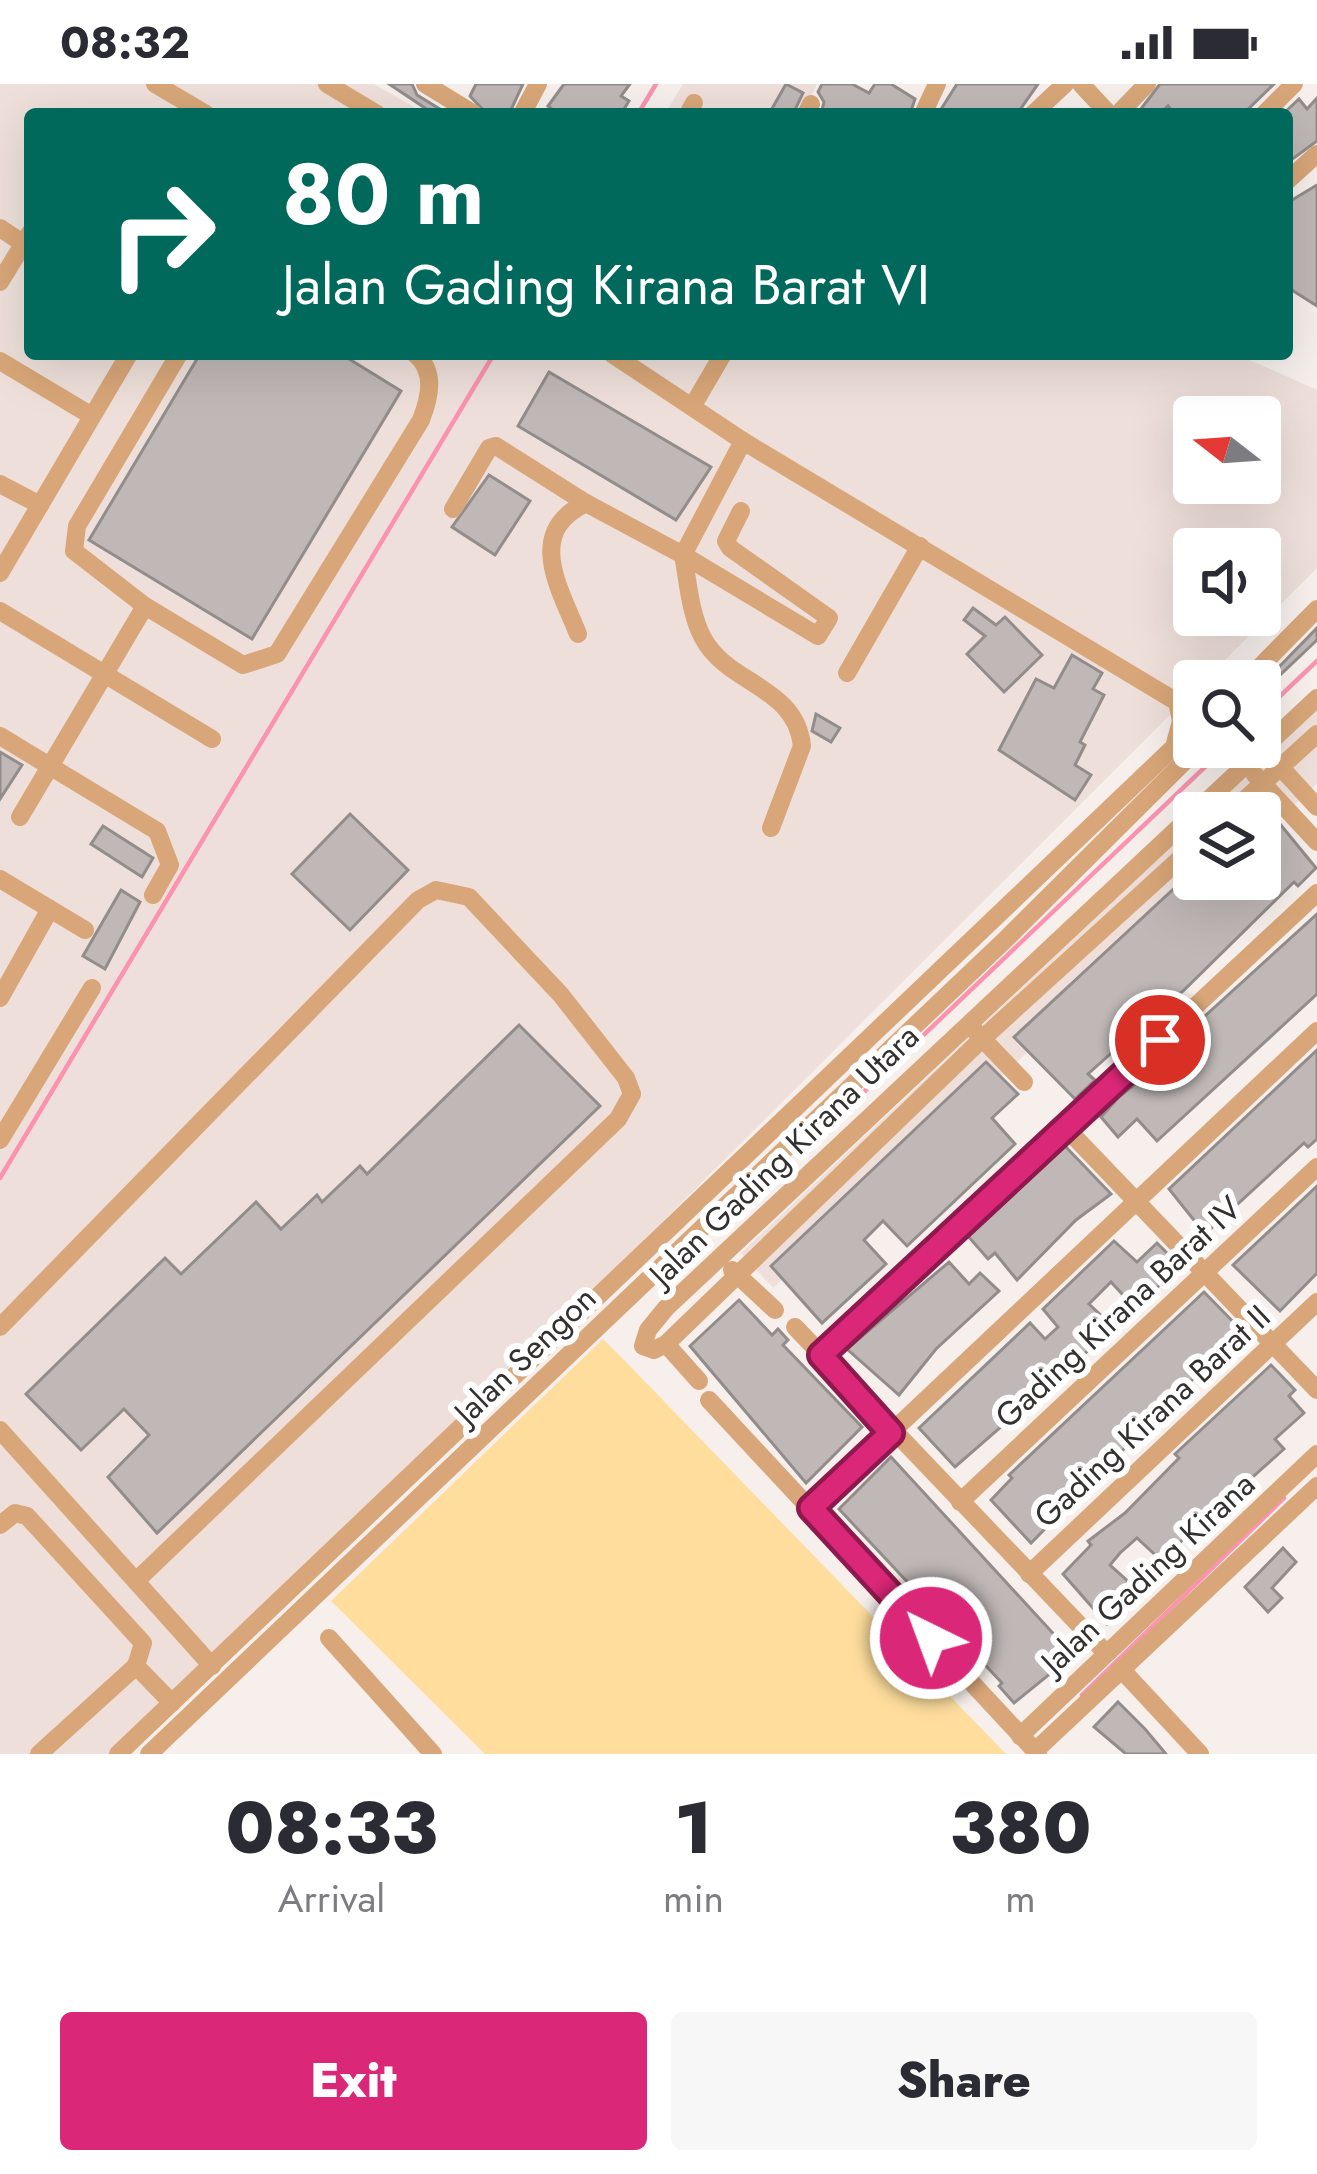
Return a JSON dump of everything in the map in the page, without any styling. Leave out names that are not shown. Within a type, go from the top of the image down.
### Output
[{"type":"street","points":[[155,84],[196,108]]},
{"type":"street","points":[[327,84],[367,108]]},
{"type":"street","points":[[424,84],[463,101]]},
{"type":"street","points":[[1039,108],[1065,84]]},
{"type":"street","points":[[1081,84],[1107,108]]},
{"type":"street","points":[[1121,108],[1147,84]]},
{"type":"street","points":[[1270,108],[1294,84]]},
{"type":"street","points":[[1293,176],[1317,154]]},
{"type":"street","points":[[0,282],[24,248]]},
{"type":"street","points":[[0,573],[125,360]]},
{"type":"street","points":[[176,360],[73,540],[83,560],[145,606],[235,662],[254,664],[277,654],[421,420],[429,385],[428,369],[420,360]]},
{"type":"street","points":[[118,1754],[1174,747],[1180,721],[1177,702],[743,441],[621,360]]},
{"type":"street","points":[[692,407],[719,360]]},
{"type":"street","points":[[0,361],[92,416]]},
{"type":"street","points":[[743,441],[682,555],[703,639],[791,710],[801,733],[802,746],[771,828]]},
{"type":"street","points":[[453,509],[489,448],[496,446],[818,636],[825,633],[830,618],[730,548],[726,541],[741,511]]},
{"type":"street","points":[[0,484],[40,505]]},
{"type":"street","points":[[578,634],[549,563],[548,543],[570,511],[586,502]]},
{"type":"street","points":[[848,673],[920,546]]},
{"type":"street","points":[[20,817],[145,606]]},
{"type":"street","points":[[1267,660],[1317,609]]},
{"type":"street","points":[[0,611],[212,739]]},
{"type":"street","name":"Jalan Gading Kirana Utara","points":[[1281,731],[1317,698]]},
{"type":"street","points":[[1317,734],[1281,767],[1317,807]]},
{"type":"street","points":[[0,736],[157,831],[170,865],[153,895]]},
{"type":"street","name":"Jalan Sengon","points":[[149,1754],[990,954],[1178,768]]},
{"type":"street","name":"Jalan Gading Kirana Utara","points":[[1173,865],[982,1039],[666,1344],[654,1350],[643,1346],[654,1321],[1241,768]]},
{"type":"street","points":[[1249,768],[1313,838]]},
{"type":"street","points":[[1253,792],[1280,768]]},
{"type":"street","points":[[0,879],[86,930]]},
{"type":"street","points":[[0,1327],[418,900],[436,890],[470,897],[561,995],[626,1078],[632,1094],[617,1119],[136,1581]]},
{"type":"street","points":[[821,1355],[1317,893]]},
{"type":"street","points":[[0,998],[50,909]]},
{"type":"street","points":[[0,1140],[92,988]]},
{"type":"street","points":[[966,1022],[1024,1082]]},
{"type":"street","points":[[811,1508],[1317,1031]]},
{"type":"street","points":[[1065,1127],[1317,1390]]},
{"type":"street","name":"Gading Kirana Barat IV","points":[[960,1502],[1317,1167]]},
{"type":"street","points":[[721,1258],[775,1310]]},
{"type":"street","name":"Gading Kirana Barat II","points":[[1030,1574],[1317,1302]]},
{"type":"street","points":[[795,1327],[891,1433],[1106,1653]]},
{"type":"street","points":[[666,1344],[699,1381]]},
{"type":"street","points":[[710,1400],[1036,1753]]},
{"type":"street","points":[[0,1430],[212,1666]]},
{"type":"street","name":"Jalan Gading Kirana","points":[[1020,1736],[1317,1454]]},
{"type":"street","name":"Jalan Gading Kirana","points":[[1036,1753],[1317,1486]]},
{"type":"street","points":[[0,1525],[15,1513],[27,1516],[143,1643],[136,1666],[39,1754]]},
{"type":"street","points":[[328,1638],[433,1754]]},
{"type":"street","points":[[136,1666],[172,1703]]},
{"type":"street","points":[[1121,1669],[1200,1754]]},
{"type":"shaded area","points":[[0,84],[374,84],[416,108],[24,108],[24,360],[1250,360],[1317,390],[1317,568],[1281,604],[1281,528],[1173,528],[1173,636],[1249,636],[1225,660],[1173,660],[1173,712],[129,1754],[0,1754]]},
{"type":"shaded area","points":[[683,84],[817,84],[806,108],[669,108]]},
{"type":"shaded area","points":[[1317,709],[1317,784],[1281,817],[1281,792],[1229,792],[1255,768],[1281,768],[1281,743]]},
{"type":"shaded area","points":[[1173,845],[1173,900],[1191,900],[773,1288],[741,1253]]},
{"type":"shaded area","points":[[603,1339],[1006,1754],[485,1754],[331,1601]]},
{"type":"building","points":[[389,84],[412,84],[417,95],[438,108],[425,108]]},
{"type":"building","points":[[476,84],[523,84],[512,108],[481,108],[470,96]]},
{"type":"building","points":[[564,84],[630,84],[621,96],[629,101],[625,108],[548,106]]},
{"type":"building","points":[[786,84],[803,93],[796,108],[772,108]]},
{"type":"building","points":[[822,84],[852,84],[869,93],[875,84],[891,84],[915,99],[912,108],[822,108],[818,92]]},
{"type":"building","points":[[957,84],[1038,84],[1021,108],[942,108]]},
{"type":"building","points":[[1160,84],[1274,84],[1249,108],[1142,108]]},
{"type":"building","points":[[1317,98],[1317,141],[1293,159],[1289,108],[1299,99],[1307,109]]},
{"type":"building","points":[[1317,185],[1317,306],[1293,291],[1293,199]]},
{"type":"building","points":[[196,360],[351,360],[401,391],[252,639],[89,540]]},
{"type":"building","points":[[549,372],[711,467],[676,520],[518,426]]},
{"type":"building","points":[[489,475],[530,501],[495,555],[452,527]]},
{"type":"building","points":[[973,608],[996,625],[1005,617],[1042,655],[1004,692],[967,654],[985,636],[964,620]]},
{"type":"building","points":[[1317,628],[1317,640],[1281,674],[1281,665]]},
{"type":"building","points":[[1072,655],[1102,673],[1093,689],[1104,695],[1080,742],[1085,745],[1075,765],[1091,775],[1075,800],[999,750],[1036,679],[1054,688]]},
{"type":"building","points":[[816,714],[840,728],[831,742],[812,731]]},
{"type":"building","points":[[0,752],[22,765],[0,799]]},
{"type":"building","points":[[350,814],[408,870],[350,930],[292,874]]},
{"type":"building","points":[[1281,825],[1316,868],[1298,886],[1294,882],[1281,895]]},
{"type":"building","points":[[103,826],[153,858],[142,877],[91,844]]},
{"type":"building","points":[[1173,889],[1173,900],[1276,900],[1183,991],[1143,1019],[1145,1023],[1088,1074],[1095,1080],[1075,1099],[1014,1037]]},
{"type":"building","points":[[121,890],[140,902],[105,969],[83,956]]},
{"type":"building","points":[[1317,914],[1317,994],[1157,1141],[1137,1119],[1118,1137],[1101,1117],[1182,1046],[1194,1026]]},
{"type":"building","points":[[519,1025],[600,1106],[157,1533],[108,1477],[149,1435],[124,1409],[81,1450],[26,1394],[165,1258],[181,1274],[256,1202],[281,1229],[317,1195],[322,1202],[360,1166],[367,1174]]},
{"type":"building","points":[[1317,1050],[1317,1139],[1308,1147],[1304,1143],[1205,1234],[1169,1189]]},
{"type":"building","points":[[986,1062],[1018,1094],[992,1118],[1015,1144],[907,1246],[883,1221],[864,1240],[886,1264],[822,1323],[771,1266]]},
{"type":"building","points":[[1065,1146],[1111,1194],[1076,1220],[1017,1280],[995,1253],[988,1259],[968,1236]]},
{"type":"building","points":[[1317,1186],[1317,1273],[1280,1311],[1233,1265]]},
{"type":"building","points":[[1114,1241],[1137,1262],[1157,1243],[1180,1266],[1135,1308],[1111,1282],[1089,1304],[1111,1325],[1098,1342],[955,1467],[919,1428],[1030,1323],[1045,1339],[1058,1327],[1043,1309]]},
{"type":"building","points":[[949,1262],[969,1284],[980,1273],[999,1291],[936,1349],[899,1395],[847,1349]]},
{"type":"building","points":[[1204,1292],[1247,1336],[1197,1375],[1031,1543],[991,1500],[1012,1478],[1009,1475]]},
{"type":"building","points":[[739,1300],[772,1335],[778,1329],[788,1340],[783,1345],[862,1427],[806,1483],[690,1346]]},
{"type":"building","points":[[1271,1365],[1295,1390],[1289,1396],[1304,1413],[1275,1439],[1284,1449],[1183,1539],[1164,1563],[1137,1538],[1120,1553],[1110,1565],[1140,1592],[1107,1624],[1063,1574],[1091,1545],[1088,1541],[1125,1513],[1179,1458],[1175,1454]]},
{"type":"building","points":[[891,1457],[1073,1655],[1014,1703],[999,1686],[1002,1683],[839,1509]]},
{"type":"building","points":[[1283,1548],[1296,1562],[1272,1588],[1282,1598],[1268,1612],[1245,1587]]},
{"type":"building","points":[[1118,1702],[1166,1754],[1126,1754],[1094,1727]]},
{"type":"waterway","points":[[642,108],[656,84]]},
{"type":"waterway","points":[[0,1178],[490,360]]},
{"type":"waterway","points":[[1281,695],[1317,661]]},
{"type":"waterway","points":[[806,1147],[1204,768]]},
{"type":"waterway","points":[[1082,1695],[1284,1498]]},
{"type":"route","points":[[931,1638],[811,1508],[891,1433],[821,1355],[1160,1040]]}]
